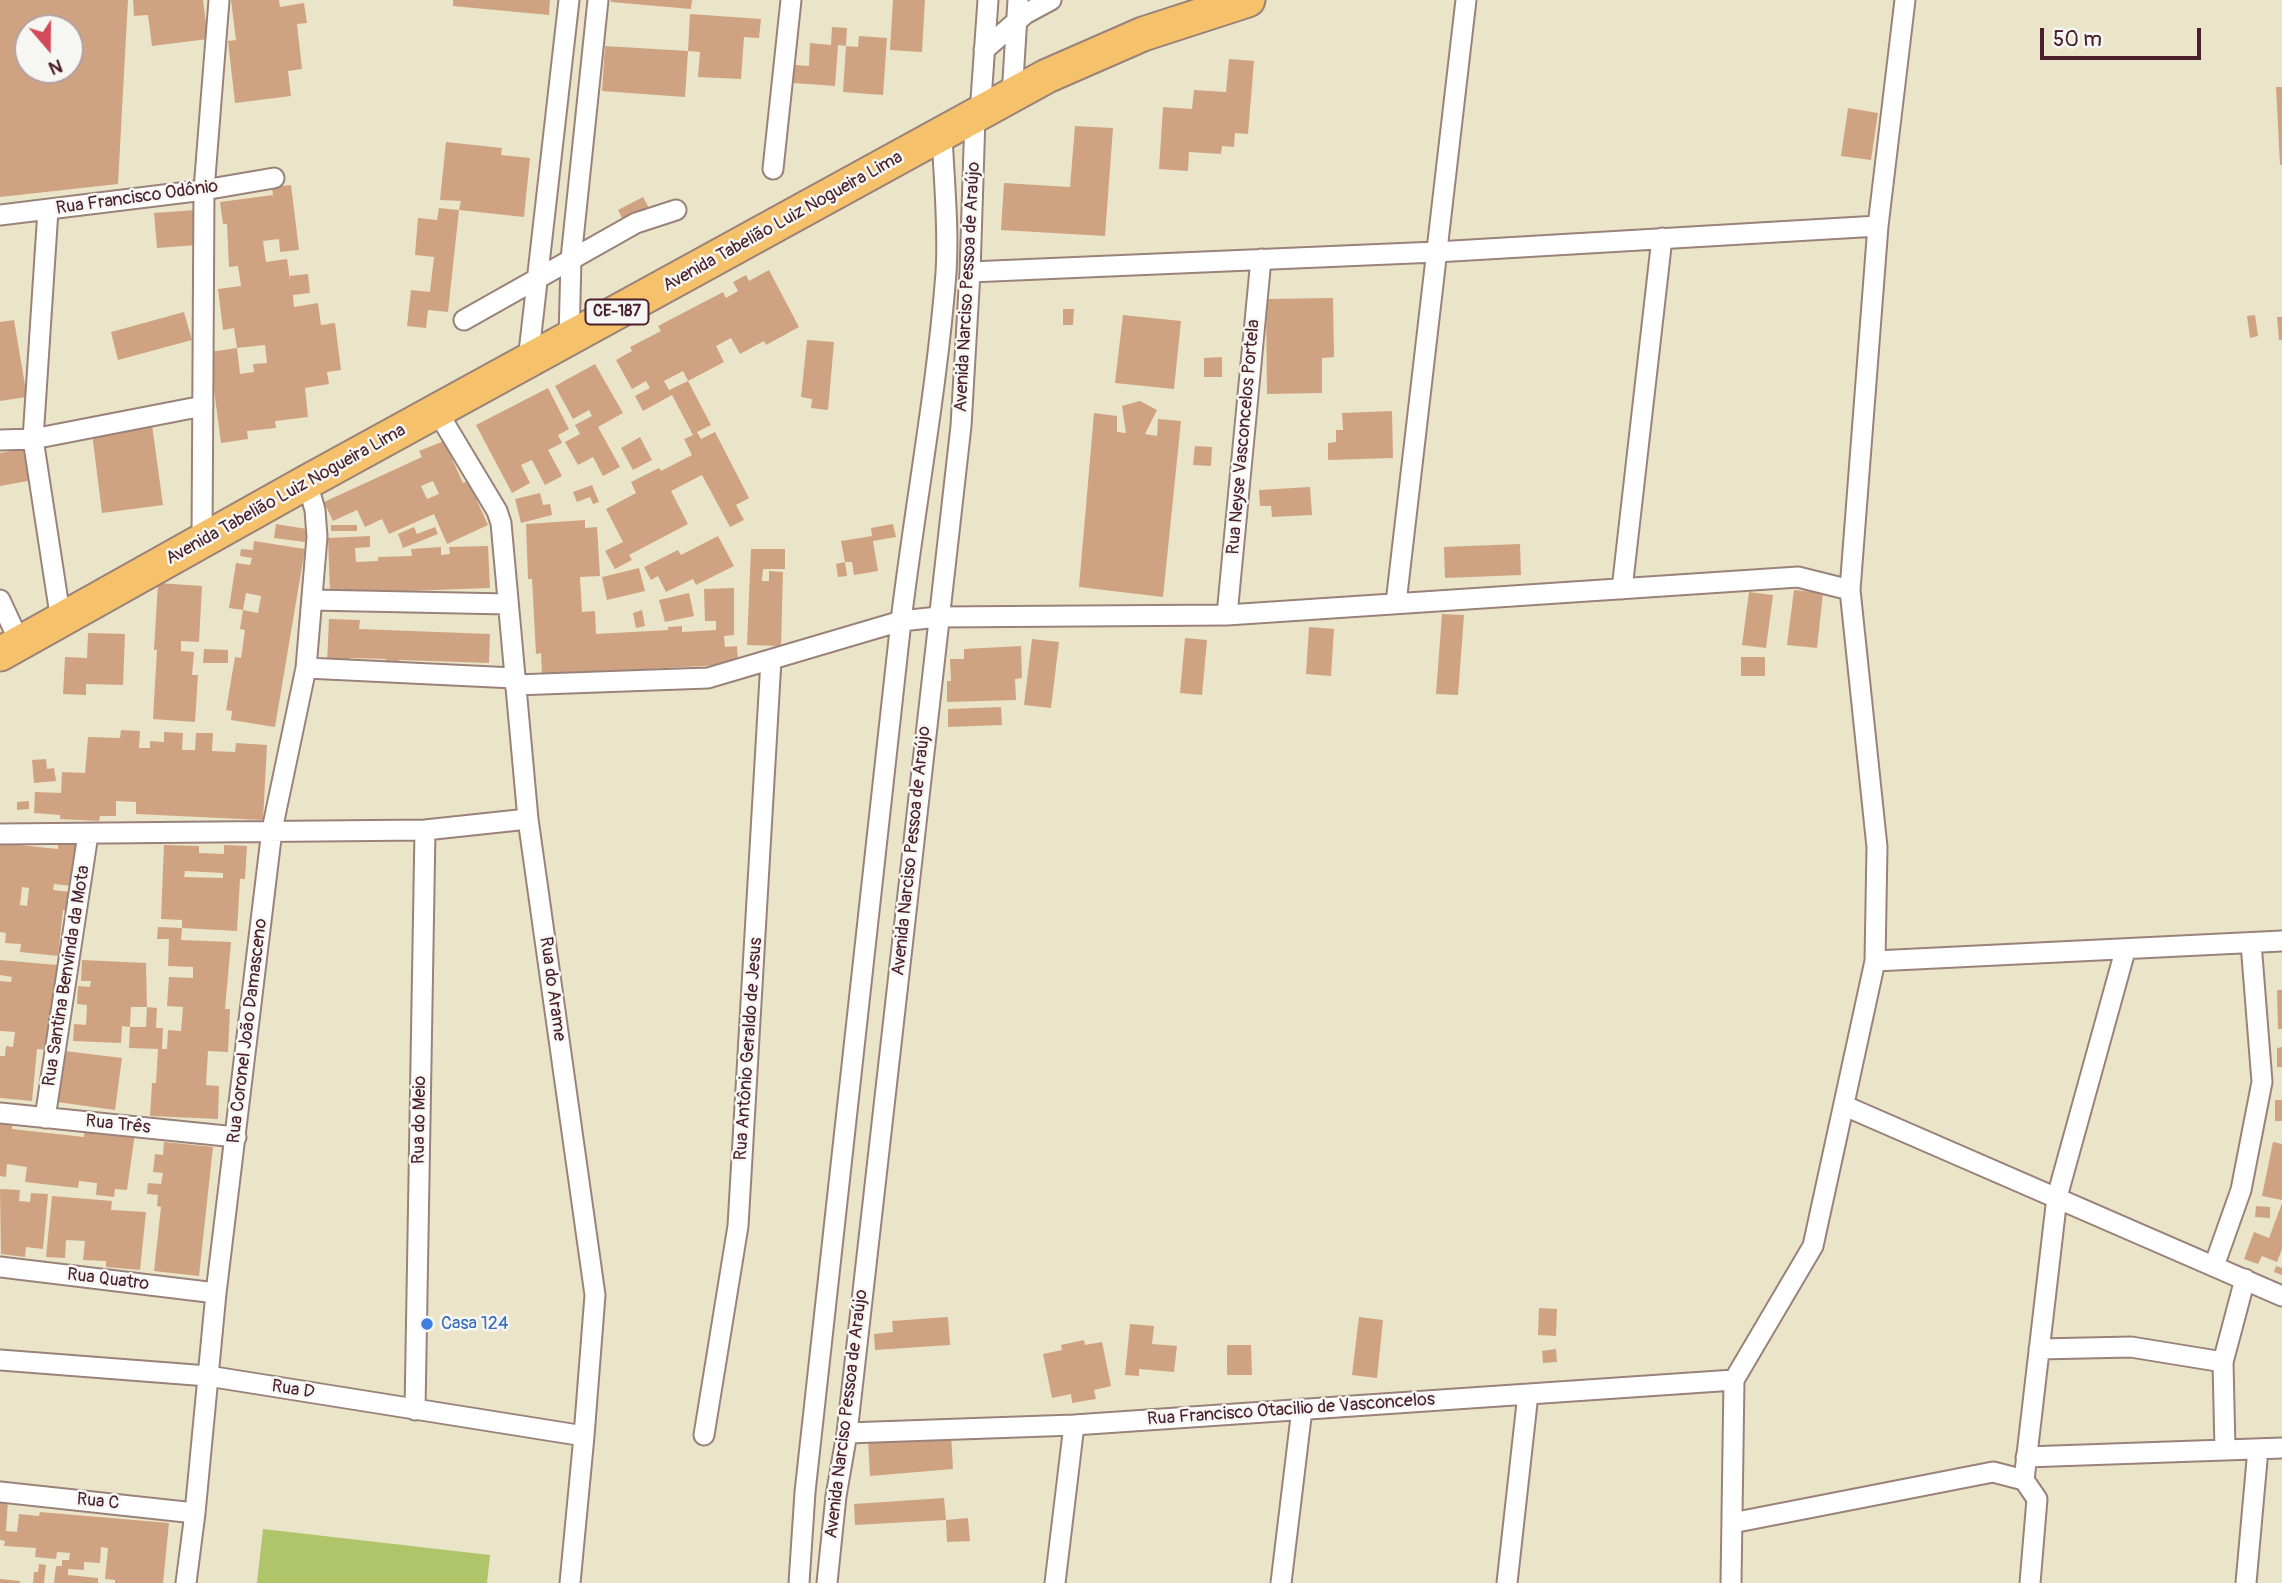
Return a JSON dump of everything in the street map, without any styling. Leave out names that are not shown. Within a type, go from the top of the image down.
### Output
[{"type":"highway","name":"Avenida Tabelião Luiz Nogueira Lima","points":[[10,649],[307,482],[1047,76],[1143,34],[1248,0]]},
{"type":"street","points":[[202,542],[204,190],[219,0]]},
{"type":"street","points":[[528,361],[569,0]]},
{"type":"street","points":[[569,339],[571,259],[598,0]]},
{"type":"street","points":[[773,169],[791,0]]},
{"type":"street","name":"Avenida Narciso Pessoa de Araújo","points":[[827,1583],[836,1496],[847,1433],[961,426],[978,115],[988,0]]},
{"type":"street","points":[[1012,96],[1018,0]]},
{"type":"street","points":[[984,50],[1025,14],[1051,0]]},
{"type":"street","points":[[1396,603],[1465,0]]},
{"type":"street","points":[[1731,1583],[1734,1380],[1813,1246],[1875,961],[1877,847],[1850,590],[1878,226],[1905,0]]},
{"type":"street","name":"Avenida Narciso Pessoa de Araújo","points":[[799,1583],[805,1492],[901,621],[914,509],[938,360],[947,238],[942,135]]},
{"type":"street","name":"Rua Francisco Odônio","points":[[0,215],[204,190],[274,178]]},
{"type":"street","points":[[48,210],[33,439],[61,621]]},
{"type":"street","points":[[464,320],[636,223],[676,210]]},
{"type":"street","points":[[970,272],[1436,252],[1878,226]]},
{"type":"street","points":[[1622,589],[1662,238]]},
{"type":"street","name":"Rua Neyse Vasconcelos Portela","points":[[1227,615],[1261,259]]},
{"type":"street","points":[[0,440],[33,439],[203,406]]},
{"type":"street","name":"Rua do Arame","points":[[437,411],[497,511],[501,523],[528,819],[594,1295],[570,1583]]},
{"type":"street","name":"Rua Coronel João Damasceno","points":[[186,1583],[216,1293],[272,830],[306,668],[317,537],[316,510],[307,482]]},
{"type":"street","points":[[306,668],[514,681],[708,678],[901,621],[938,617],[1227,615],[1798,577],[1850,590]]},
{"type":"street","points":[[0,600],[10,649]]},
{"type":"street","points":[[312,600],[508,604]]},
{"type":"street","name":"Rua Antônio Geraldo de Jesus","points":[[704,1435],[738,1226],[771,660]]},
{"type":"street","points":[[0,834],[425,830],[528,819]]},
{"type":"street","name":"Rua do Meio","points":[[415,1410],[425,830]]},
{"type":"street","name":"Rua Santina Benvinda da Mota","points":[[45,1118],[88,834]]},
{"type":"street","points":[[1875,961],[2125,951],[2282,941]]},
{"type":"street","points":[[2214,1266],[2241,1191],[2262,1082],[2251,943]]},
{"type":"street","points":[[2031,1583],[2037,1499],[2024,1480],[2057,1198],[2125,951]]},
{"type":"street","points":[[1845,1106],[2282,1296]]},
{"type":"street","name":"Rua Três","points":[[0,1113],[236,1137]]},
{"type":"street","name":"Rua Quatro","points":[[0,1268],[216,1293]]},
{"type":"street","points":[[2225,1450],[2223,1362],[2245,1279]]},
{"type":"street","points":[[2039,1349],[2131,1347],[2223,1362]]},
{"type":"street","name":"Rua D","points":[[0,1360],[208,1376],[584,1436]]},
{"type":"street","name":"Rua Francisco Otacilio de Vasconcelos","points":[[847,1433],[1074,1425],[1734,1380]]},
{"type":"street","points":[[1507,1583],[1528,1394]]},
{"type":"street","points":[[1281,1583],[1302,1409]]},
{"type":"street","points":[[1055,1583],[1074,1425]]},
{"type":"street","points":[[2246,1583],[2258,1448]]},
{"type":"street","points":[[2026,1457],[2282,1448]]},
{"type":"street","points":[[1732,1523],[1993,1472],[2024,1480]]},
{"type":"street","name":"Rua C","points":[[0,1492],[195,1513]]},
{"type":"green space","points":[[263,1529],[490,1555],[487,1583],[257,1583]]},
{"type":"building","points":[[0,0],[128,0],[118,184],[0,197]]},
{"type":"building","points":[[133,0],[203,0],[208,39],[152,46],[148,15],[134,16]]},
{"type":"building","points":[[231,0],[279,0],[280,7],[304,3],[307,23],[297,24],[302,69],[288,71],[291,96],[235,103],[228,41],[236,40]]},
{"type":"building","points":[[453,0],[550,0],[549,15],[453,6]]},
{"type":"building","points":[[611,0],[692,0],[691,9]]},
{"type":"building","points":[[893,0],[925,0],[922,52],[890,50]]},
{"type":"building","points":[[690,14],[761,19],[759,38],[744,37],[741,79],[698,77],[700,52],[688,51]]},
{"type":"building","points":[[832,27],[847,28],[846,46],[838,45],[835,86],[793,83],[795,65],[809,66],[810,43],[831,45]]},
{"type":"building","points":[[859,36],[887,38],[883,95],[843,92],[846,46],[858,47]]},
{"type":"building","points":[[605,46],[688,51],[685,97],[602,91]]},
{"type":"building","points":[[1229,59],[1254,61],[1248,134],[1235,133],[1234,147],[1222,146],[1221,154],[1189,152],[1188,171],[1159,169],[1163,107],[1192,109],[1194,90],[1226,92]]},
{"type":"building","points":[[2276,87],[2282,87],[2282,165],[2280,165]]},
{"type":"building","points":[[1848,108],[1878,113],[1871,160],[1841,156]]},
{"type":"building","points":[[1075,126],[1113,128],[1105,236],[1001,230],[1004,183],[1070,187]]},
{"type":"building","points":[[446,142],[502,148],[501,155],[530,158],[524,217],[459,210],[461,201],[440,200]]},
{"type":"building","points":[[291,185],[299,250],[280,252],[279,239],[263,241],[266,262],[287,259],[290,280],[290,276],[308,274],[310,293],[293,295],[294,307],[318,303],[321,325],[335,323],[341,370],[327,372],[329,384],[305,388],[308,417],[275,421],[276,428],[247,431],[248,439],[221,443],[209,352],[237,348],[234,328],[223,330],[218,289],[241,286],[238,266],[229,267],[227,224],[223,224],[220,202],[273,195],[272,187]],"holes":[[[265,345],[267,363],[253,364],[254,372],[240,374],[237,348]]]},
{"type":"building","points":[[643,197],[649,208],[624,222],[618,210]]},
{"type":"building","points":[[439,208],[459,210],[448,312],[428,310],[426,328],[407,326],[411,290],[430,292],[434,257],[415,255],[418,218],[437,220]]},
{"type":"building","points":[[195,210],[197,245],[157,248],[154,213]]},
{"type":"building","points":[[769,270],[799,327],[766,345],[764,341],[740,354],[731,338],[716,346],[724,362],[688,381],[711,425],[697,432],[701,439],[715,432],[749,498],[736,505],[744,520],[730,527],[702,475],[671,491],[688,524],[629,555],[632,560],[615,569],[605,551],[623,542],[606,509],[636,493],[631,482],[692,455],[684,439],[693,435],[672,395],[643,411],[635,396],[650,388],[646,381],[632,389],[616,360],[632,351],[630,347],[661,331],[658,326],[723,292],[726,298],[738,291],[733,282],[746,275],[749,281]],"holes":[[[683,371],[688,381],[669,390],[664,381]]]},
{"type":"building","points":[[1333,298],[1334,357],[1322,358],[1322,393],[1267,394],[1266,299]]},
{"type":"building","points":[[1063,309],[1074,309],[1073,325],[1063,325]]},
{"type":"building","points":[[184,312],[192,340],[118,360],[111,332]]},
{"type":"building","points":[[1123,315],[1181,321],[1174,389],[1115,383]]},
{"type":"building","points":[[2255,315],[2258,336],[2250,338],[2247,316]]},
{"type":"building","points":[[2277,317],[2282,317],[2282,340],[2279,340]]},
{"type":"building","points":[[14,320],[27,397],[0,401],[0,322]]},
{"type":"building","points":[[807,340],[834,342],[828,410],[811,408],[812,399],[801,397]]},
{"type":"building","points":[[1222,357],[1222,377],[1204,377],[1204,358]]},
{"type":"building","points":[[595,364],[623,413],[598,427],[620,467],[603,476],[593,457],[578,465],[565,442],[580,434],[575,425],[592,416],[589,410],[573,419],[555,386]]},
{"type":"building","points":[[548,388],[569,429],[558,435],[562,443],[548,450],[562,476],[545,485],[532,460],[521,465],[530,483],[512,493],[476,425]]},
{"type":"building","points":[[1140,401],[1157,410],[1145,434],[1157,436],[1158,419],[1181,421],[1163,597],[1079,587],[1094,413],[1117,416],[1117,432],[1126,433],[1122,406]]},
{"type":"building","points":[[1392,411],[1393,458],[1328,460],[1328,443],[1336,442],[1336,430],[1343,430],[1342,413]]},
{"type":"building","points":[[152,425],[163,505],[102,513],[92,433]]},
{"type":"building","points":[[640,437],[652,460],[633,470],[621,448]]},
{"type":"building","points":[[444,441],[463,483],[468,481],[488,525],[447,544],[434,514],[389,534],[382,519],[365,527],[357,510],[333,521],[324,502],[422,457],[419,451]],"holes":[[[433,481],[439,494],[427,499],[421,486]]]},
{"type":"building","points":[[1195,446],[1212,447],[1211,466],[1193,465]]},
{"type":"building","points":[[28,448],[33,480],[0,486],[0,453]]},
{"type":"building","points":[[592,485],[599,502],[593,504],[590,497],[577,502],[573,492]]},
{"type":"building","points":[[1310,487],[1312,515],[1272,517],[1271,506],[1260,506],[1259,490]]},
{"type":"building","points":[[540,493],[543,505],[550,504],[552,515],[521,523],[515,499]]},
{"type":"building","points":[[585,520],[585,528],[597,527],[600,576],[580,577],[582,612],[595,611],[596,634],[668,630],[668,627],[682,626],[682,632],[716,630],[716,621],[705,621],[704,589],[734,588],[734,635],[724,636],[725,647],[737,646],[738,664],[542,675],[541,653],[536,654],[532,579],[528,579],[526,524]]},
{"type":"building","points":[[276,524],[307,529],[305,542],[274,538]]},
{"type":"building","points":[[893,524],[896,537],[873,541],[878,571],[854,575],[852,562],[845,562],[841,541],[872,536],[871,528]]},
{"type":"building","points":[[331,525],[357,525],[357,531],[331,531]]},
{"type":"building","points":[[414,527],[417,534],[435,527],[438,534],[403,548],[398,534]]},
{"type":"building","points":[[370,536],[370,547],[355,548],[356,562],[378,561],[378,557],[412,556],[411,549],[441,547],[441,555],[450,554],[449,547],[488,546],[490,588],[330,592],[328,538]]},
{"type":"building","points":[[718,536],[734,566],[696,585],[693,579],[666,592],[658,576],[651,580],[644,567],[678,550],[681,555]]},
{"type":"building","points":[[254,541],[305,549],[275,727],[231,720],[232,711],[226,710],[235,657],[241,658],[245,630],[240,629],[243,610],[229,608],[236,563],[250,565],[252,558],[240,556],[241,549],[253,550]],"holes":[[[246,593],[261,596],[258,613],[243,610]]]},
{"type":"building","points":[[1520,544],[1521,575],[1445,578],[1444,547]]},
{"type":"building","points":[[751,549],[785,549],[785,569],[763,569],[762,581],[769,581],[769,571],[783,572],[781,646],[747,645]]},
{"type":"building","points":[[845,562],[847,576],[838,577],[836,564]]},
{"type":"building","points":[[639,568],[645,591],[607,600],[602,577]]},
{"type":"building","points":[[158,583],[202,586],[199,642],[181,641],[181,651],[194,652],[192,675],[198,675],[195,722],[153,719]]},
{"type":"building","points":[[1794,590],[1823,593],[1817,648],[1787,645]]},
{"type":"building","points":[[1749,592],[1773,595],[1766,648],[1742,645]]},
{"type":"building","points":[[689,593],[694,616],[665,622],[659,600]]},
{"type":"building","points":[[642,610],[645,626],[636,628],[633,613]]},
{"type":"building","points":[[1442,614],[1464,615],[1458,695],[1436,694]]},
{"type":"building","points":[[329,619],[360,620],[359,629],[490,634],[489,663],[399,660],[399,665],[386,664],[386,659],[350,658],[349,664],[327,663]]},
{"type":"building","points":[[1309,627],[1334,629],[1331,676],[1306,674]]},
{"type":"building","points":[[88,633],[125,634],[123,685],[86,684],[86,695],[63,694],[65,657],[87,658]]},
{"type":"building","points":[[1185,638],[1207,640],[1202,695],[1180,693]]},
{"type":"building","points":[[1032,639],[1059,642],[1051,708],[1024,705]]},
{"type":"building","points":[[1021,646],[1022,678],[1015,679],[1016,700],[947,702],[947,681],[951,681],[950,659],[964,659],[964,649]]},
{"type":"building","points":[[204,649],[228,650],[228,663],[203,663]]},
{"type":"building","points":[[1741,657],[1765,657],[1765,676],[1741,676]]},
{"type":"building","points":[[1001,707],[1002,725],[948,727],[948,709]]},
{"type":"building","points":[[121,730],[140,731],[139,748],[150,748],[150,741],[164,742],[164,732],[183,733],[182,750],[195,750],[196,733],[213,733],[212,751],[235,752],[236,743],[267,745],[263,820],[136,814],[136,802],[116,801],[116,816],[100,816],[99,821],[60,819],[60,815],[34,813],[35,792],[61,793],[62,772],[85,773],[88,737],[120,738]]},
{"type":"building","points":[[46,759],[47,769],[54,768],[56,781],[34,783],[32,760]]},
{"type":"building","points":[[29,801],[29,809],[17,810],[17,802]]},
{"type":"building","points":[[0,843],[58,849],[58,843],[76,845],[72,886],[54,884],[53,890],[71,892],[70,910],[63,910],[58,956],[20,952],[21,944],[5,943],[6,933],[0,932]],"holes":[[[22,887],[29,888],[27,906],[20,905]]]},
{"type":"building","points":[[164,845],[199,846],[199,853],[224,854],[224,845],[247,846],[245,879],[240,879],[237,931],[182,928],[182,920],[161,919]],"holes":[[[185,871],[223,873],[223,878],[184,877]]]},
{"type":"building","points":[[158,927],[182,928],[181,940],[231,942],[225,1009],[230,1009],[228,1052],[208,1051],[206,1085],[219,1086],[218,1119],[150,1116],[158,1049],[129,1048],[130,1027],[146,1027],[147,1007],[157,1008],[156,1028],[163,1028],[162,1049],[167,1049],[168,1030],[181,1031],[183,1007],[167,1006],[169,977],[193,978],[193,967],[168,966],[169,939],[157,939]]},
{"type":"building","points":[[0,960],[57,965],[48,1050],[37,1049],[32,1101],[0,1098],[0,1056],[5,1056],[6,1046],[13,1047],[15,1032],[0,1031],[0,981],[11,982],[12,977],[0,975]]},
{"type":"building","points":[[82,960],[146,963],[147,1007],[131,1007],[130,1027],[122,1026],[121,1043],[73,1041],[74,1024],[86,1025],[87,1005],[77,1004],[78,986],[90,987],[91,981],[81,981]]},
{"type":"building","points":[[2277,990],[2282,990],[2282,1029],[2278,1029]]},
{"type":"building","points":[[2282,1047],[2282,1067],[2277,1067],[2277,1048]]},
{"type":"building","points":[[65,1051],[122,1058],[115,1110],[57,1102]]},
{"type":"building","points":[[2275,1100],[2282,1100],[2282,1121],[2275,1121]]},
{"type":"building","points":[[0,1122],[12,1123],[12,1129],[84,1137],[85,1127],[135,1133],[127,1190],[115,1189],[114,1197],[96,1195],[97,1183],[79,1181],[78,1188],[25,1182],[27,1167],[7,1164],[6,1177],[0,1176]]},
{"type":"building","points":[[164,1142],[213,1147],[199,1276],[154,1271],[161,1207],[157,1206],[158,1195],[147,1194],[148,1183],[161,1184],[163,1173],[153,1172],[155,1154],[163,1155]]},
{"type":"building","points":[[2273,1142],[2282,1144],[2282,1200],[2262,1196]]},
{"type":"building","points":[[0,1189],[20,1190],[19,1201],[30,1202],[31,1193],[48,1194],[43,1249],[26,1247],[25,1257],[1,1254]]},
{"type":"building","points":[[52,1196],[112,1201],[111,1210],[146,1212],[140,1270],[106,1267],[106,1261],[83,1260],[85,1241],[66,1240],[65,1258],[46,1257]]},
{"type":"building","points":[[2282,1203],[2282,1249],[2277,1262],[2262,1256],[2258,1264],[2244,1259],[2254,1232],[2269,1238]]},
{"type":"building","points":[[2256,1206],[2270,1207],[2270,1218],[2255,1217]]},
{"type":"building","points":[[2276,1266],[2282,1268],[2282,1275],[2274,1272]]},
{"type":"building","points":[[1539,1308],[1557,1309],[1556,1336],[1538,1335]]},
{"type":"building","points":[[948,1317],[950,1345],[875,1350],[874,1334],[893,1332],[892,1321]]},
{"type":"building","points":[[1359,1317],[1383,1320],[1377,1378],[1352,1375]]},
{"type":"building","points":[[1130,1324],[1154,1326],[1152,1344],[1177,1346],[1174,1372],[1139,1369],[1139,1376],[1125,1375]]},
{"type":"building","points":[[1084,1340],[1085,1345],[1102,1342],[1111,1386],[1094,1390],[1096,1399],[1072,1403],[1071,1394],[1052,1398],[1043,1354],[1062,1350],[1061,1345]]},
{"type":"building","points":[[1227,1345],[1251,1345],[1252,1375],[1227,1375]]},
{"type":"building","points":[[1556,1349],[1557,1362],[1543,1363],[1542,1351]]},
{"type":"building","points":[[951,1433],[953,1469],[870,1476],[868,1439]]},
{"type":"building","points":[[944,1498],[946,1520],[855,1525],[854,1504]]},
{"type":"building","points":[[0,1499],[8,1500],[6,1531],[17,1532],[19,1514],[39,1516],[40,1512],[169,1523],[163,1583],[115,1583],[115,1580],[105,1579],[108,1548],[101,1547],[100,1563],[84,1562],[84,1570],[68,1569],[68,1575],[98,1578],[98,1583],[54,1583],[56,1566],[62,1566],[62,1560],[69,1560],[70,1553],[57,1552],[56,1559],[35,1557],[36,1548],[4,1546],[5,1541],[0,1540]]},
{"type":"building","points":[[968,1518],[970,1541],[947,1542],[946,1520]]},
{"type":"building","points":[[39,1564],[46,1565],[44,1583],[33,1583],[34,1572],[38,1572]]},
{"type":"building","points":[[0,1579],[20,1581],[20,1583],[0,1583]]},
{"type":"place","name":"Casa 124","points":[[427,1324]]}]
